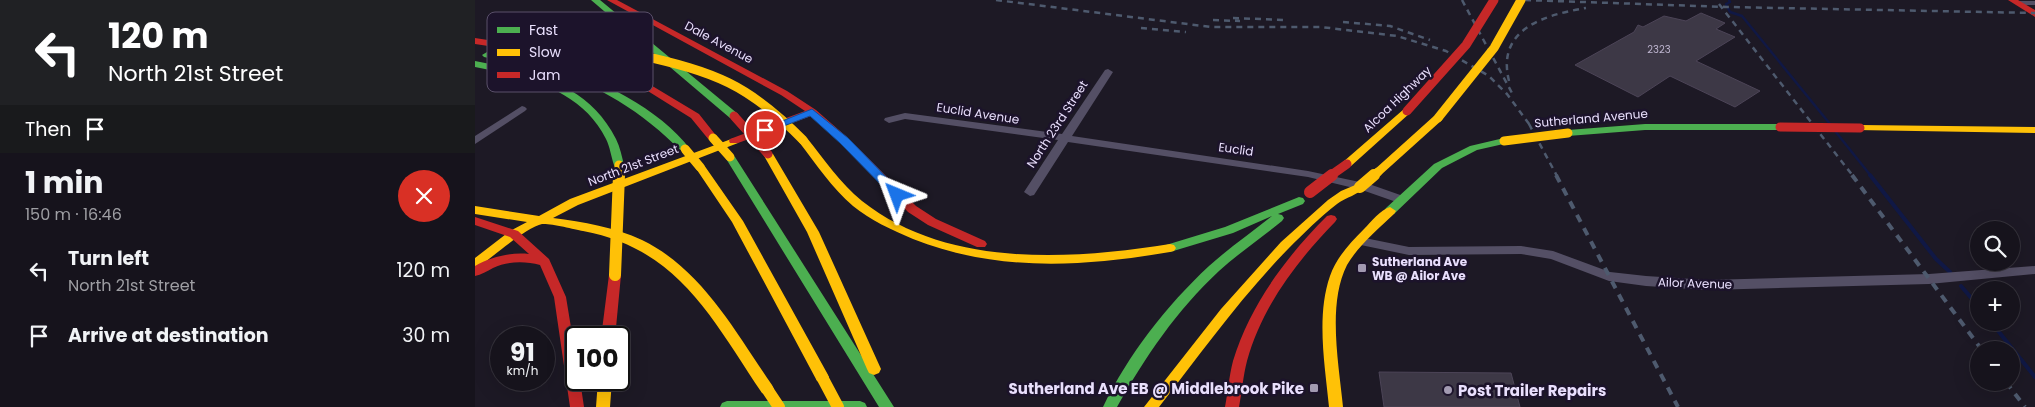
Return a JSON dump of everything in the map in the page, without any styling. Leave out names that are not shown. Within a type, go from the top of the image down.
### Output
[{"type":"main road","points":[[595,0],[609,12]]},
{"type":"main road","name":"Dale Avenue","points":[[611,0],[633,12]]},
{"type":"main road","name":"Alcoa Highway","points":[[1110,407],[1147,345],[1175,308],[1202,280],[1347,164],[1407,111],[1447,70],[1469,42],[1494,0]]},
{"type":"main road","points":[[1232,407],[1240,362],[1258,315],[1277,279],[1316,232],[1356,196],[1360,187],[1438,118],[1462,91],[1496,46],[1521,0]]},
{"type":"main road","points":[[2016,1],[2033,9]]},
{"type":"main road","name":"Dale Avenue","points":[[653,23],[783,93],[812,112],[844,140],[902,199],[932,222],[983,244],[1059,260]]},
{"type":"main road","points":[[653,48],[734,116],[768,154],[780,172],[824,255],[887,407]]},
{"type":"main road","points":[[653,58],[699,68],[742,86],[781,114],[849,195],[889,224],[912,235],[949,247],[984,255],[1059,260],[1138,254],[1218,235],[1299,201]]},
{"type":"main road","points":[[653,90],[695,116],[730,157],[891,407]]},
{"type":"main road","points":[[569,92],[598,115],[611,136],[619,165],[615,275],[609,326]]},
{"type":"main road","points":[[610,92],[628,100],[666,128],[700,167],[737,221],[838,407]]},
{"type":"main road","name":"North 21st Street","points":[[475,264],[514,234],[604,190],[812,112]]},
{"type":"main road","name":"Sutherland Avenue","points":[[1336,407],[1330,328],[1333,290],[1342,262],[1402,200],[1447,160],[1474,148],[1504,141],[1645,126],[2035,130]]},
{"type":"main road","points":[[1151,407],[1249,283],[1289,239],[1347,190],[1360,187]]},
{"type":"main road","points":[[475,210],[588,227],[639,244],[672,264],[706,303],[779,407]]},
{"type":"main road","points":[[475,221],[514,234],[545,262],[561,297],[577,407]]},
{"type":"main road","points":[[475,272],[494,262],[515,257],[531,256],[545,262]]},
{"type":"main road","points":[[603,407],[604,391]]},
{"type":"main road","points":[[727,407],[860,407]]},
{"type":"street","name":"North 23rd Street","points":[[1030,192],[1108,72]]},
{"type":"street","points":[[475,141],[522,109]]},
{"type":"street","name":"Euclid Avenue","points":[[889,120],[905,116],[1063,139]]},
{"type":"street","name":"Euclid","points":[[1063,139],[1323,176],[1365,187],[1402,200]]},
{"type":"street","name":"Ailor Avenue","points":[[1361,241],[1409,251],[1521,250],[1553,255],[1609,276],[1646,281],[1707,285],[1929,279],[2035,270]]},
{"type":"building","points":[[1701,13],[1725,23],[1716,29],[1735,37],[1696,61],[1760,91],[1735,107],[1670,76],[1638,97],[1575,65],[1634,32],[1638,25],[1643,27],[1664,16],[1686,21]]},
{"type":"building","name":"Post Trailer Repairs","points":[[1379,372],[1511,373],[1520,407],[1384,407]]},
{"type":"waterway","points":[[1729,0],[1730,2],[1726,4],[1730,12],[1742,16],[1830,124]]},
{"type":"waterway","points":[[1835,131],[1871,176]]},
{"type":"waterway","points":[[1870,175],[1936,259],[1950,272]]},
{"type":"waterway","points":[[1961,286],[1970,296]]},
{"type":"waterway","points":[[1998,331],[2035,377]]},
{"type":"railway","points":[[996,0],[1211,27],[1321,27],[1397,36],[1446,51],[1489,76],[1507,94],[1532,128]]},
{"type":"railway","points":[[1462,0],[1512,93]]},
{"type":"railway","points":[[1525,0],[1721,7]]},
{"type":"railway","points":[[1721,7],[2035,13]]},
{"type":"railway","points":[[1721,7],[1853,176]]},
{"type":"railway","points":[[1509,81],[1507,63],[1510,49],[1517,37],[1540,20],[1586,8]]},
{"type":"railway","points":[[1233,18],[1285,20]]},
{"type":"railway","points":[[1213,20],[1240,21]]},
{"type":"railway","points":[[1343,22],[1390,26],[1430,40]]},
{"type":"railway","points":[[1141,28],[1186,32]]},
{"type":"railway","points":[[1529,124],[1557,176]]},
{"type":"railway","points":[[1556,175],[1678,407]]},
{"type":"railway","points":[[1852,175],[1975,341]]},
{"type":"railway","points":[[2013,391],[2025,407]]},
{"type":"traffic: fast","points":[[595,0],[609,12]]},
{"type":"traffic: fast","points":[[653,48],[734,116]]},
{"type":"traffic: fast","points":[[475,64],[487,66]]},
{"type":"traffic: fast","points":[[567,92],[587,106],[600,121],[612,142],[619,165]]},
{"type":"traffic: fast","points":[[609,92],[645,113],[685,149]]},
{"type":"traffic: fast","points":[[1568,133],[1645,127],[1780,127]]},
{"type":"traffic: fast","points":[[1390,211],[1438,166],[1474,148],[1504,141]]},
{"type":"traffic: fast","points":[[730,157],[887,407]]},
{"type":"traffic: fast","points":[[1170,248],[1229,230],[1299,201]]},
{"type":"traffic: fast","points":[[1110,407],[1135,364],[1179,305],[1213,269],[1278,218]]},
{"type":"traffic: fast","points":[[727,407],[860,407]]},
{"type":"traffic: slow","points":[[1438,118],[1494,48],[1521,0]]},
{"type":"traffic: slow","points":[[653,58],[710,73],[729,81],[765,104],[803,140]]},
{"type":"traffic: slow","points":[[1347,164],[1407,111]]},
{"type":"traffic: slow","points":[[1378,172],[1438,118]]},
{"type":"traffic: slow","points":[[1860,128],[2035,130]]},
{"type":"traffic: slow","points":[[1504,141],[1568,133]]},
{"type":"traffic: slow","points":[[713,138],[730,157]]},
{"type":"traffic: slow","points":[[803,140],[841,187],[867,210],[901,230],[938,244],[975,253],[1014,259],[1053,260],[1093,259],[1170,248]]},
{"type":"traffic: slow","points":[[475,264],[514,234],[574,202],[734,141]]},
{"type":"traffic: slow","points":[[685,149],[700,167]]},
{"type":"traffic: slow","points":[[768,154],[813,232],[874,369]]},
{"type":"traffic: slow","points":[[615,275],[619,165]]},
{"type":"traffic: slow","points":[[700,167],[737,221],[822,377]]},
{"type":"traffic: slow","points":[[1360,187],[1378,172]]},
{"type":"traffic: slow","points":[[1151,407],[1245,289],[1285,245],[1332,202],[1360,187]]},
{"type":"traffic: slow","points":[[475,210],[540,220]]},
{"type":"traffic: slow","points":[[1336,407],[1330,332],[1332,293],[1336,276],[1353,248],[1390,211]]},
{"type":"traffic: slow","points":[[540,220],[591,228],[616,235],[640,244],[661,257],[679,272],[712,309],[767,389]]},
{"type":"traffic: slow","points":[[822,377],[838,407]]},
{"type":"traffic: slow","points":[[767,389],[779,407]]},
{"type":"traffic: slow","points":[[603,407],[604,391]]},
{"type":"traffic: jam","points":[[611,0],[633,12]]},
{"type":"traffic: jam","points":[[1407,111],[1466,45],[1494,0]]},
{"type":"traffic: jam","points":[[2012,0],[2035,14]]},
{"type":"traffic: jam","points":[[653,23],[784,93],[812,112]]},
{"type":"traffic: jam","points":[[475,41],[487,43]]},
{"type":"traffic: jam","points":[[653,90],[695,116],[713,138]]},
{"type":"traffic: jam","points":[[734,141],[812,112]]},
{"type":"traffic: jam","points":[[812,112],[844,140],[912,209],[932,222],[981,244]]},
{"type":"traffic: jam","points":[[734,116],[768,154]]},
{"type":"traffic: jam","points":[[1780,127],[1860,128]]},
{"type":"traffic: jam","points":[[1310,192],[1347,164]]},
{"type":"traffic: jam","points":[[1232,407],[1240,361],[1255,321],[1265,302],[1288,267],[1331,219]]},
{"type":"traffic: jam","points":[[475,221],[514,234]]},
{"type":"traffic: jam","points":[[514,234],[545,262],[560,297],[577,407]]},
{"type":"traffic: jam","points":[[475,272],[492,263],[508,259],[526,258],[544,262]]},
{"type":"traffic: jam","points":[[609,326],[615,275]]},
{"type":"place","name":"Sutherland Ave WB @ Ailor Ave","points":[[1362,268]]},
{"type":"place","name":"Sutherland Ave EB @ Middlebrook Pike","points":[[1314,388]]},
{"type":"place","name":"Post Trailer Repairs","points":[[1448,390]]},
{"type":"route","points":[[765,130],[812,112],[844,140],[897,195]]}]
